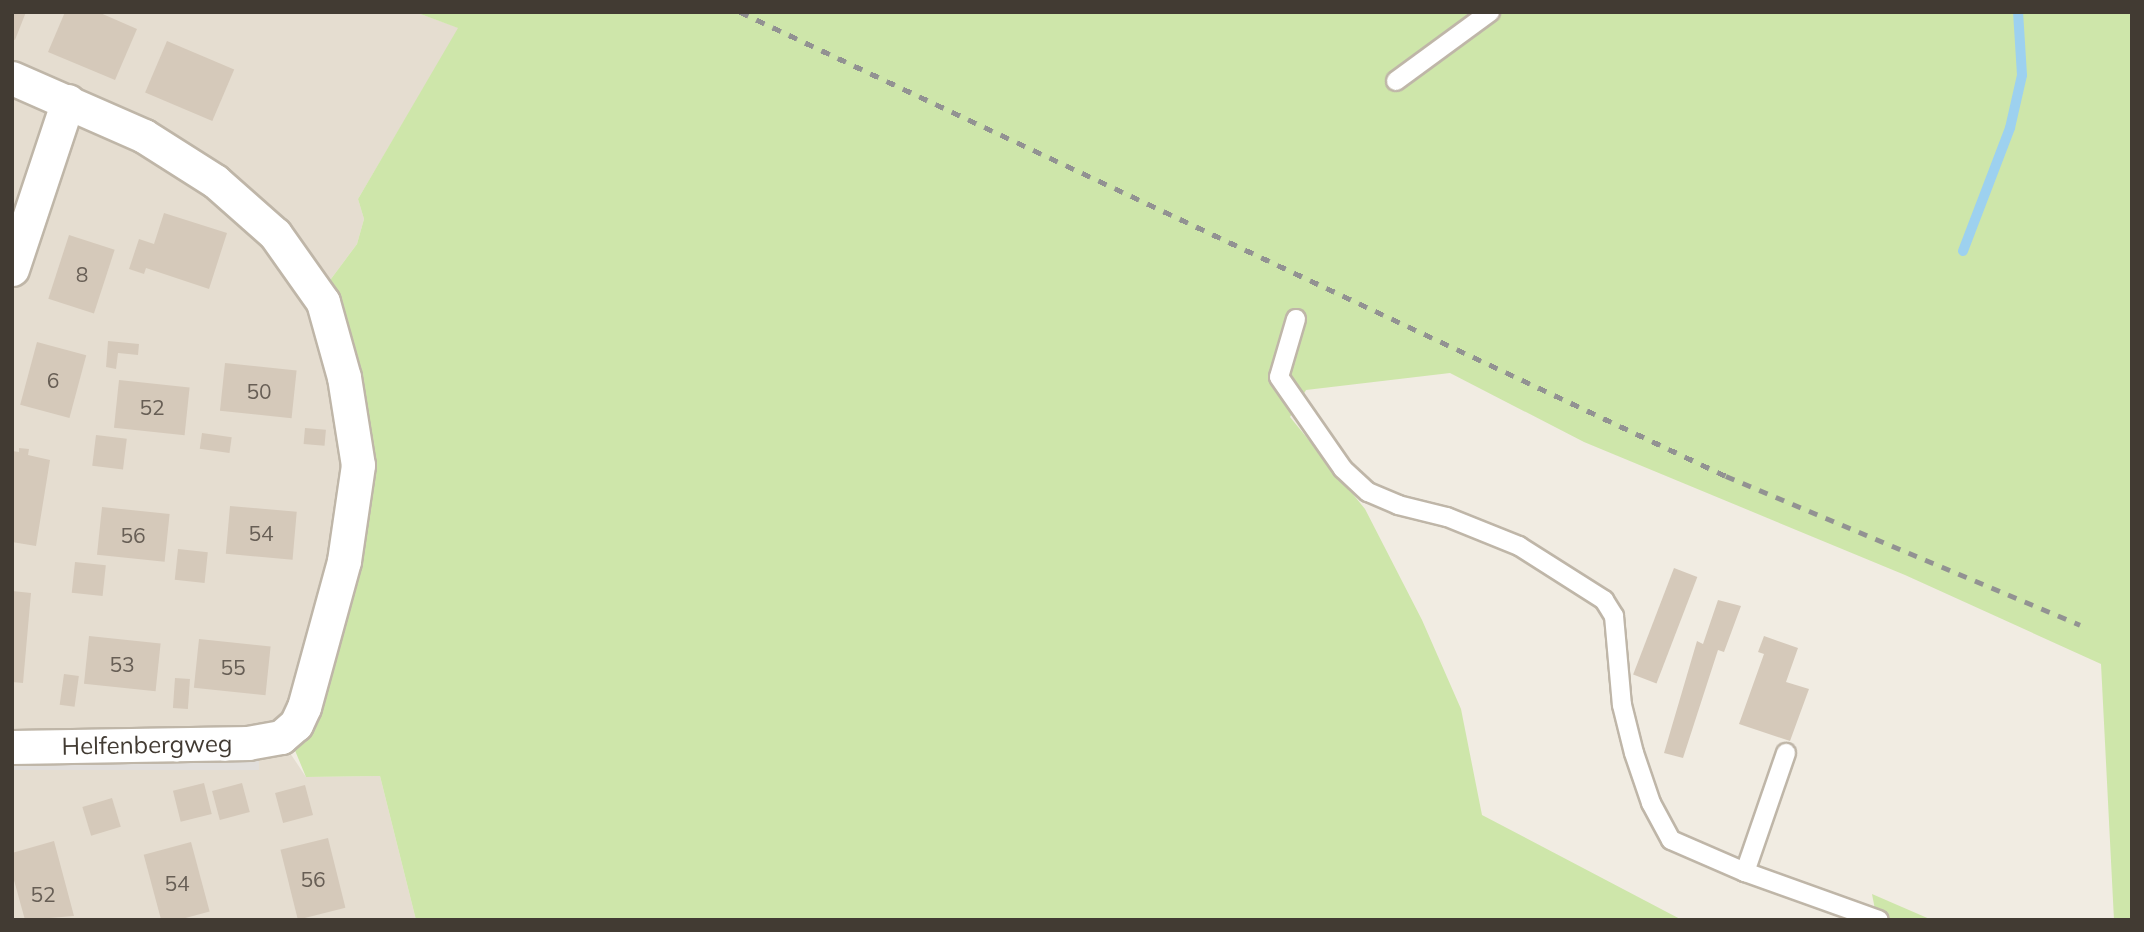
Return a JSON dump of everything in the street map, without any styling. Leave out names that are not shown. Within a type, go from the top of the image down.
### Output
[{"type":"street","points":[[12,78],[68,102],[12,269]]},
{"type":"street","name":"Helfenbergweg","points":[[12,747],[248,743],[281,737],[296,724],[304,707],[344,561],[358,465],[344,377],[323,302],[275,234],[215,181],[144,136],[68,102]]},
{"type":"lane","points":[[1396,81],[1490,12]]},
{"type":"lane","points":[[1296,319],[1279,377],[1352,477],[1368,492],[1398,505],[1447,517],[1519,546],[1604,600],[1614,615],[1622,705],[1651,803],[1671,840],[1745,872],[1879,920]]},
{"type":"lane","points":[[1745,872],[1786,752]]},
{"type":"shaded area","points":[[12,12],[415,12],[459,28],[358,199],[364,219],[357,244],[328,283],[355,347],[345,368],[341,561],[278,735],[306,777],[380,776],[416,920],[12,920]]},
{"type":"shaded area","points":[[12,760],[259,760],[259,770],[12,770]]},
{"type":"green space","points":[[415,12],[2132,12],[2132,920],[2114,920],[2101,664],[1905,575],[1584,442],[1450,373],[1306,390],[1290,417],[1365,509],[1422,620],[1461,709],[1482,815],[1682,920],[416,920],[380,776],[306,777],[289,736],[347,562],[345,368],[355,347],[328,283],[357,244],[364,219],[358,199],[458,28]]},
{"type":"green space","points":[[1872,894],[1932,920],[1877,920]]},
{"type":"building","points":[[12,12],[26,12],[15,40],[12,39]]},
{"type":"building","points":[[65,12],[98,12],[137,29],[115,80],[48,52]]},
{"type":"building","points":[[167,41],[234,70],[212,121],[145,93]]},
{"type":"building","points":[[164,213],[227,233],[209,289],[146,268],[144,274],[129,269],[139,239],[154,244]]},
{"type":"building","points":[[69,235],[115,250],[94,314],[48,299]]},
{"type":"building","points":[[108,341],[139,344],[138,355],[118,353],[116,369],[106,367]]},
{"type":"building","points":[[37,342],[86,355],[69,418],[20,405]]},
{"type":"building","points":[[225,363],[297,371],[292,418],[220,411]]},
{"type":"building","points":[[119,380],[190,387],[185,435],[114,428]]},
{"type":"building","points":[[305,428],[326,430],[325,446],[304,444]]},
{"type":"building","points":[[202,433],[232,437],[229,453],[200,449]]},
{"type":"building","points":[[96,435],[127,439],[123,470],[92,466]]},
{"type":"building","points":[[19,448],[29,449],[28,455],[50,460],[36,546],[12,542],[12,451],[19,452]]},
{"type":"building","points":[[230,506],[297,512],[293,560],[226,554]]},
{"type":"building","points":[[102,507],[170,514],[165,562],[97,555]]},
{"type":"building","points":[[178,549],[208,552],[205,583],[175,580]]},
{"type":"building","points":[[75,562],[106,565],[103,596],[72,593]]},
{"type":"building","points":[[1674,568],[1697,577],[1656,683],[1633,674]]},
{"type":"building","points":[[12,591],[31,593],[23,683],[12,682]]},
{"type":"building","points":[[1718,600],[1741,606],[1724,652],[1718,650],[1683,758],[1664,753],[1697,641],[1703,644]]},
{"type":"building","points":[[89,636],[161,644],[156,691],[84,684]]},
{"type":"building","points":[[1764,636],[1798,648],[1786,682],[1809,689],[1790,741],[1739,724],[1764,654],[1758,652]]},
{"type":"building","points":[[199,639],[271,647],[265,695],[194,688]]},
{"type":"building","points":[[64,674],[79,676],[75,707],[60,705]]},
{"type":"building","points":[[175,678],[190,679],[188,709],[173,708]]},
{"type":"building","points":[[204,783],[212,814],[181,822],[173,791]]},
{"type":"building","points":[[242,783],[250,812],[220,820],[212,791]]},
{"type":"building","points":[[305,785],[313,815],[283,823],[275,793]]},
{"type":"building","points":[[112,798],[121,827],[91,836],[82,807]]},
{"type":"building","points":[[328,838],[345,908],[298,920],[280,850]]},
{"type":"building","points":[[54,841],[74,916],[25,920],[12,873],[12,853]]},
{"type":"building","points":[[191,842],[210,912],[178,920],[161,920],[144,855]]},
{"type":"waterway","points":[[1963,251],[2010,128],[2022,75],[2018,12]]},
{"type":"railway","points":[[740,12],[1726,476],[2080,625]]}]
